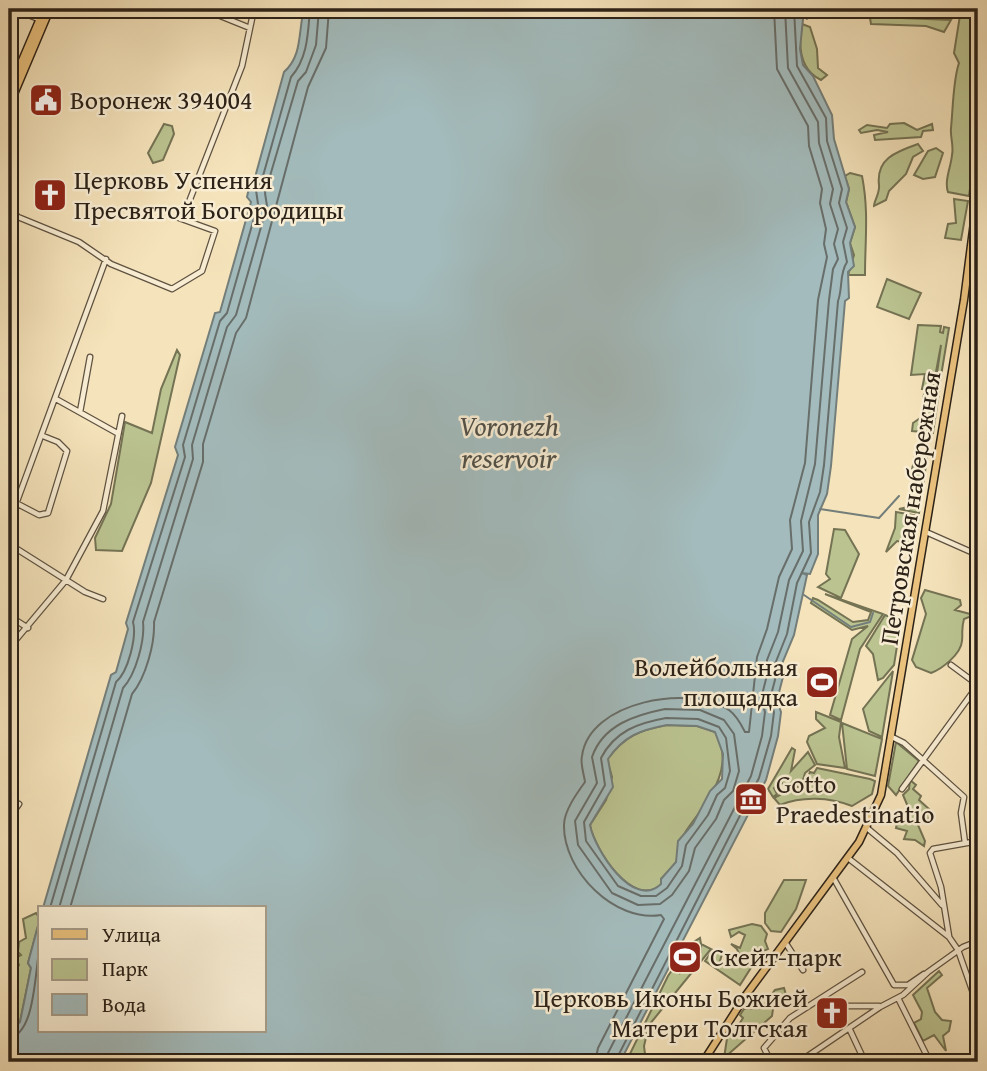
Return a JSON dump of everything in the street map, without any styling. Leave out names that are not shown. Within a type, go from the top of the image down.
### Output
[{"type":"main road","points":[[9,91],[43,15],[50,9]]},
{"type":"main road","points":[[9,106],[43,15]]},
{"type":"main road","name":"Петровская набережная","points":[[703,1062],[785,942],[848,858],[867,828],[881,795],[926,532],[978,191]]},
{"type":"street","points":[[13,9],[43,15]]},
{"type":"street","points":[[33,9],[43,15]]},
{"type":"street","points":[[203,9],[250,28]]},
{"type":"street","points":[[232,9],[252,17]]},
{"type":"street","points":[[9,208],[18,217],[79,242],[106,259],[172,289],[202,271],[215,231],[180,218],[191,198],[237,79],[254,9]]},
{"type":"street","points":[[9,523],[56,399],[55,391],[106,259]]},
{"type":"street","points":[[80,412],[90,357]]},
{"type":"street","points":[[56,399],[118,434]]},
{"type":"street","points":[[9,648],[66,580],[103,511],[122,416]]},
{"type":"street","points":[[16,503],[39,515],[48,513],[67,451],[58,442],[43,436]]},
{"type":"street","points":[[926,532],[978,555]]},
{"type":"street","points":[[9,544],[66,580],[103,599]]},
{"type":"street","points":[[9,616],[28,628]]},
{"type":"street","points":[[902,789],[978,685],[951,665]]},
{"type":"street","points":[[892,737],[904,743],[964,797],[961,813],[965,843]]},
{"type":"street","points":[[9,818],[19,804]]},
{"type":"street","points":[[867,828],[898,853],[943,906]]},
{"type":"street","points":[[949,937],[941,887],[930,859],[933,849],[978,841]]},
{"type":"street","points":[[848,858],[949,937],[958,950],[978,1007]]},
{"type":"street","points":[[834,879],[894,985],[908,985],[958,950],[978,941]]},
{"type":"street","points":[[785,942],[803,970]]},
{"type":"street","points":[[771,1062],[765,1055],[767,1043],[790,1018],[862,972]]},
{"type":"street","points":[[799,1062],[850,1030],[880,1007],[898,998],[922,981],[928,972]]},
{"type":"street","points":[[898,998],[930,1062]]},
{"type":"street","points":[[820,999],[834,1006],[880,1007]]},
{"type":"street","points":[[850,1030],[865,1062]]},
{"type":"green space","points":[[961,9],[978,9],[978,129],[969,196],[948,192],[947,188],[959,63],[954,53]]},
{"type":"green space","points":[[870,18],[951,20],[944,32],[926,26],[871,24]]},
{"type":"green space","points":[[802,24],[810,27],[817,49],[818,68],[827,75],[821,80],[808,70],[804,63],[800,48]]},
{"type":"green space","points":[[904,123],[917,130],[932,124],[933,130],[923,131],[921,137],[875,140],[874,135],[888,132],[877,130],[861,133],[859,130],[867,125],[887,128],[890,124]]},
{"type":"green space","points":[[164,124],[172,126],[174,134],[163,160],[153,163],[148,153]]},
{"type":"green space","points":[[918,144],[923,151],[913,157],[906,174],[889,191],[886,200],[874,206],[884,163],[902,150]]},
{"type":"green space","points":[[936,148],[943,153],[935,177],[923,179],[914,175],[928,151]]},
{"type":"green space","points":[[850,173],[862,176],[864,189],[865,275],[848,275],[854,255],[850,243],[855,227],[846,202],[849,189],[845,176]]},
{"type":"green space","points":[[954,199],[968,201],[961,240],[945,238],[948,224],[956,223]]},
{"type":"green space","points":[[887,279],[921,293],[909,319],[877,307]]},
{"type":"green space","points":[[918,325],[941,326],[940,332],[943,333],[944,327],[949,328],[939,388],[935,387],[941,345],[933,388],[922,389],[925,374],[911,375]]},
{"type":"green space","points":[[177,350],[180,355],[151,483],[122,551],[96,550],[95,538],[111,504],[125,422],[152,433],[161,389]]},
{"type":"green space","points":[[927,389],[939,392],[933,433],[912,431],[913,423],[926,414],[923,397]]},
{"type":"green space","points":[[915,456],[927,458],[919,513],[899,509],[908,507],[917,490],[911,474]]},
{"type":"green space","points":[[896,512],[919,516],[914,544],[897,541],[886,552],[895,528]]},
{"type":"green space","points":[[834,529],[845,530],[859,554],[841,598],[818,587],[830,579],[826,574]]},
{"type":"green space","points":[[925,590],[960,600],[961,605],[955,610],[974,615],[964,619],[961,646],[955,656],[931,673],[916,667],[912,660],[926,614],[921,598]]},
{"type":"green space","points":[[825,594],[883,614],[860,649],[841,720],[830,715],[852,639],[868,626],[852,630],[811,603],[813,598],[818,600],[853,622],[868,620],[871,612]]},
{"type":"green space","points":[[885,615],[901,621],[894,665],[878,680],[873,654],[866,646]]},
{"type":"green space","points":[[893,671],[882,737],[869,731],[863,709]]},
{"type":"green space","points":[[816,712],[841,722],[839,737],[845,768],[817,764],[807,742],[809,736],[825,728],[816,719]]},
{"type":"green space","points":[[842,723],[882,739],[875,776],[847,769]]},
{"type":"green space","points":[[667,725],[697,726],[715,732],[723,758],[721,771],[710,796],[686,831],[676,862],[661,879],[662,884],[651,890],[639,889],[628,883],[607,861],[590,825],[606,800],[612,777],[607,759],[633,735]]},
{"type":"green space","points":[[896,742],[919,761],[896,795],[888,786]]},
{"type":"green space","points":[[792,748],[795,750],[791,771],[808,752],[815,765],[805,773],[801,787],[785,787],[782,783],[774,788],[777,794],[773,797],[768,789]]},
{"type":"green space","points":[[817,768],[875,781],[872,794],[852,806],[816,799],[797,800],[780,805],[774,798],[787,791],[803,790],[810,772],[814,773]]},
{"type":"green space","points":[[910,780],[916,785],[913,789],[921,796],[919,800],[929,809],[926,812],[931,817],[918,825],[925,841],[924,846],[915,840],[904,839],[907,831],[896,828],[897,823],[907,821],[911,814],[903,795],[909,789]]},
{"type":"green space","points":[[784,880],[806,880],[796,909],[781,932],[771,931],[765,923],[765,913]]},
{"type":"green space","points":[[36,913],[38,926],[28,963],[31,968],[20,1022],[9,1032],[9,1004],[15,995],[12,988],[16,984],[15,970],[19,965],[16,958],[21,955],[18,952],[19,942],[26,938],[23,919]]},
{"type":"green space","points":[[752,924],[761,926],[767,934],[765,941],[768,949],[742,961],[737,949],[731,944],[740,948],[745,935],[739,932],[731,937],[729,930]]},
{"type":"green space","points":[[700,938],[701,944],[697,944],[694,951],[689,945]]},
{"type":"green space","points":[[701,944],[711,949],[649,1025],[644,1046],[646,1062],[626,1062],[668,976],[677,963],[680,973],[689,966],[688,959],[693,960],[701,952]]},
{"type":"green space","points":[[713,950],[722,954],[720,961],[724,964],[754,963],[740,985],[705,961]]},
{"type":"green space","points":[[939,971],[942,975],[927,988],[935,1012],[942,1020],[951,1021],[949,1031],[943,1036],[946,1051],[934,1035],[923,1041],[914,1023],[921,1019],[922,1012],[913,995]]},
{"type":"green space","points":[[784,988],[787,998],[773,1009],[772,1016],[724,1058],[728,1032],[733,1034],[743,1018],[740,1015],[744,1009],[762,1008],[775,990]]},
{"type":"water","name":"Voronezh reservoir","points":[[304,9],[800,9],[803,19],[800,49],[803,65],[813,76],[832,115],[834,139],[849,189],[846,202],[855,227],[850,243],[854,266],[848,272],[849,298],[845,301],[831,466],[827,494],[818,515],[818,554],[810,574],[802,573],[807,575],[794,635],[781,666],[783,677],[777,700],[781,712],[778,736],[766,780],[620,1062],[9,1062],[9,1032],[20,1022],[31,968],[28,963],[38,926],[38,1032],[266,1032],[266,906],[44,906],[111,675],[116,672],[128,629],[126,623],[178,455],[175,447],[215,313],[220,312],[251,202],[247,197],[250,183],[254,181],[284,72],[294,58]],"holes":[[[667,725],[697,726],[715,732],[723,754],[722,779],[710,791],[693,824],[678,841],[676,862],[661,879],[661,884],[650,890],[639,889],[627,883],[607,861],[590,825],[613,787],[608,759],[627,739],[649,729]]]},
{"type":"waterway","points":[[807,19],[815,9]]},
{"type":"waterway","points":[[868,9],[949,15]]},
{"type":"waterway","points":[[820,509],[879,518],[899,496]]},
{"type":"waterway","points":[[804,595],[851,627],[870,622],[873,613]]},
{"type":"place","name":"Воронеж 394004","points":[[46,100]]},
{"type":"place","name":"Церковь Успения Пресвятой Богородицы","points":[[50,195]]},
{"type":"place","name":"Волейбольная площадка","points":[[822,682]]},
{"type":"place","name":"Gotto Praedestinatio","points":[[751,799]]},
{"type":"place","name":"Скейт-парк","points":[[685,957]]},
{"type":"place","name":"Церковь Иконы Божией Матери Толгская","points":[[832,1013]]}]
